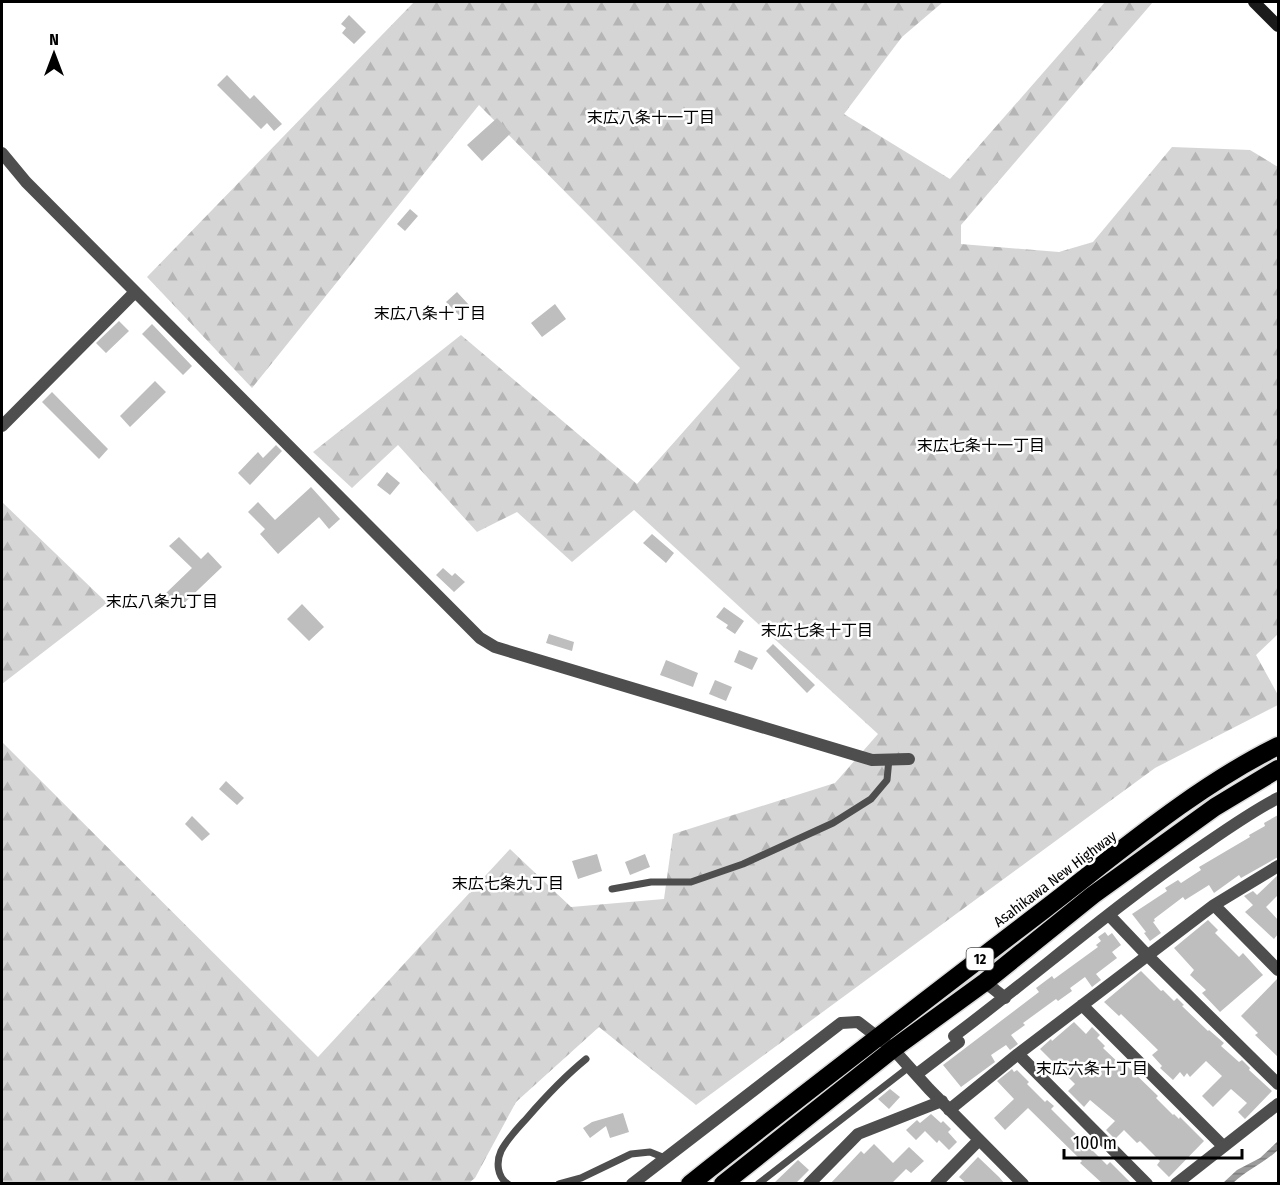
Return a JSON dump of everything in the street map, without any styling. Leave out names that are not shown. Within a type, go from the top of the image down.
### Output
[{"type":"highway","name":"Asahikawa New Highway","points":[[690,1184],[1154,826],[1229,775],[1278,746]]},
{"type":"highway","name":"12","points":[[723,1184],[893,1049],[985,982],[1093,895],[1215,807],[1278,769]]},
{"type":"main road","points":[[1254,2],[1278,26]]},
{"type":"street","points":[[2,153],[26,182],[480,638],[495,647],[872,760],[909,759]]},
{"type":"street","points":[[2,426],[135,292]]},
{"type":"street","points":[[913,1071],[959,1042],[954,1036],[1170,868],[1257,808],[1278,798]]},
{"type":"street","points":[[1155,849],[1170,868]]},
{"type":"street","points":[[809,1184],[858,1134],[945,1105],[1018,1054],[1214,906],[1278,866]]},
{"type":"street","points":[[1214,906],[1278,970]]},
{"type":"street","points":[[1109,915],[1278,1084]]},
{"type":"street","points":[[985,982],[1005,998]]},
{"type":"street","points":[[1082,1005],[1223,1146]]},
{"type":"street","points":[[632,1184],[841,1023],[858,1022],[893,1049],[1023,1184]]},
{"type":"street","points":[[1018,1054],[1147,1184]]},
{"type":"street","points":[[1176,1184],[1278,1104]]},
{"type":"street","points":[[936,1184],[979,1140]]},
{"type":"lane","points":[[612,889],[651,882],[691,882],[743,864],[833,823],[871,798],[887,780],[889,759]]},
{"type":"lane","points":[[508,1184],[498,1174],[501,1152],[515,1131],[562,1078],[586,1059]]},
{"type":"lane","points":[[758,1184],[913,1071]]},
{"type":"lane","points":[[559,1184],[581,1178],[631,1154],[650,1152],[664,1158]]},
{"type":"green space","points":[[414,2],[943,2],[902,37],[844,114],[950,179],[1105,2],[1153,2],[961,225],[961,244],[1059,252],[1093,242],[1172,147],[1250,150],[1278,167],[1278,634],[1256,655],[1278,695],[1278,705],[1155,768],[696,1105],[599,1027],[516,1102],[475,1178],[469,1183],[2,1183],[2,742],[318,1057],[510,849],[571,907],[664,899],[673,834],[835,783],[878,734],[634,510],[572,562],[517,512],[477,532],[398,445],[352,488],[313,452],[461,335],[637,484],[740,368],[479,105],[252,388],[147,277]]},
{"type":"green space","points":[[2,502],[107,603],[2,684]]},
{"type":"shaded area","points":[[1278,1141],[1278,1150],[1273,1155],[1233,1183],[1223,1183],[1237,1170],[1260,1158]]},
{"type":"building","points":[[349,15],[366,32],[354,44],[342,33],[346,28],[341,24]]},
{"type":"building","points":[[227,75],[250,99],[254,95],[282,124],[274,131],[267,123],[261,129],[217,85]]},
{"type":"building","points":[[497,118],[511,133],[482,161],[467,145]]},
{"type":"building","points":[[410,209],[418,216],[405,231],[397,224]]},
{"type":"building","points":[[457,292],[469,305],[459,315],[446,302]]},
{"type":"building","points":[[555,304],[566,319],[542,337],[531,323]]},
{"type":"building","points":[[119,321],[129,331],[106,353],[96,343]]},
{"type":"building","points":[[152,324],[192,366],[183,375],[142,334]]},
{"type":"building","points":[[155,381],[166,392],[130,427],[120,416]]},
{"type":"building","points":[[52,392],[108,449],[99,459],[42,402]]},
{"type":"building","points":[[276,445],[282,451],[250,485],[238,473],[258,452],[263,458]]},
{"type":"building","points":[[387,472],[400,483],[390,495],[377,485]]},
{"type":"building","points":[[311,487],[340,519],[329,529],[319,517],[278,554],[260,534],[265,529],[248,512],[258,502],[275,520]]},
{"type":"building","points":[[652,534],[674,553],[666,563],[643,543]]},
{"type":"building","points":[[179,537],[201,559],[208,552],[222,567],[179,608],[165,594],[192,568],[169,546]]},
{"type":"building","points":[[443,568],[452,576],[455,573],[465,582],[454,592],[436,575]]},
{"type":"building","points":[[302,604],[324,627],[309,641],[287,619]]},
{"type":"building","points":[[724,607],[744,621],[735,634],[726,628],[728,625],[716,617]]},
{"type":"building","points":[[549,634],[574,642],[572,651],[546,643]]},
{"type":"building","points":[[773,644],[815,685],[807,693],[766,651]]},
{"type":"building","points":[[739,650],[758,658],[752,670],[734,662]]},
{"type":"building","points":[[666,660],[698,673],[693,687],[660,675]]},
{"type":"building","points":[[715,680],[732,687],[726,701],[709,694]]},
{"type":"building","points":[[226,781],[244,798],[237,805],[219,789]]},
{"type":"building","points":[[1278,815],[1278,857],[1241,878],[1239,875],[1214,893],[1209,885],[1185,900],[1183,897],[1154,919],[1153,922],[1161,933],[1150,941],[1132,914],[1167,891],[1165,888],[1178,880],[1181,883],[1201,870],[1199,867],[1250,837],[1249,835],[1265,826],[1264,823]]},
{"type":"building","points":[[192,816],[210,834],[202,841],[185,824]]},
{"type":"building","points":[[597,854],[602,871],[578,879],[572,861]]},
{"type":"building","points":[[645,854],[650,867],[630,875],[625,862]]},
{"type":"building","points":[[1278,875],[1278,895],[1266,907],[1278,920],[1278,934],[1274,939],[1245,912],[1253,905],[1244,896],[1253,891],[1257,895]]},
{"type":"building","points":[[1208,920],[1218,930],[1215,933],[1239,957],[1243,953],[1263,975],[1220,1012],[1202,993],[1206,990],[1190,975],[1194,970],[1174,948]]},
{"type":"building","points":[[1105,932],[1108,936],[1112,933],[1121,945],[1112,952],[1117,958],[1096,974],[1101,980],[1092,987],[1085,977],[1070,988],[1072,991],[1058,1001],[1056,999],[1023,1023],[1025,1025],[1011,1035],[1018,1044],[1010,1050],[1006,1045],[991,1055],[995,1062],[961,1087],[943,1065],[1039,992],[1036,988],[1052,976],[1054,979],[1098,947],[1096,945],[1101,941],[1098,937]]},
{"type":"building","points":[[1141,971],[1174,1001],[1177,998],[1184,1005],[1182,1006],[1208,1031],[1224,1043],[1221,1046],[1239,1062],[1242,1060],[1250,1068],[1249,1070],[1272,1091],[1245,1119],[1238,1112],[1247,1103],[1231,1089],[1213,1107],[1202,1096],[1222,1076],[1206,1061],[1190,1077],[1187,1073],[1184,1077],[1180,1072],[1173,1080],[1160,1068],[1162,1066],[1152,1055],[1158,1050],[1121,1014],[1119,1016],[1104,1002]]},
{"type":"building","points":[[1278,978],[1278,1057],[1255,1035],[1258,1033],[1241,1016]]},
{"type":"building","points":[[1074,1022],[1086,1034],[1092,1027],[1100,1035],[1097,1038],[1105,1046],[1103,1048],[1124,1068],[1126,1065],[1158,1096],[1156,1098],[1173,1115],[1179,1119],[1180,1117],[1204,1141],[1169,1177],[1157,1165],[1160,1161],[1140,1141],[1137,1143],[1124,1130],[1115,1139],[1106,1130],[1115,1121],[1090,1100],[1084,1107],[1068,1091],[1075,1084],[1040,1049]]},
{"type":"building","points":[[1012,1069],[1014,1072],[1017,1070],[1029,1082],[1027,1084],[1045,1102],[1047,1100],[1054,1106],[1051,1109],[1107,1165],[1110,1162],[1132,1184],[1103,1184],[1028,1108],[1005,1130],[994,1118],[1014,1099],[997,1081]]},
{"type":"building","points":[[890,1089],[900,1097],[889,1109],[878,1099]]},
{"type":"building","points":[[623,1113],[629,1132],[610,1138],[606,1126],[590,1138],[583,1128],[592,1122]]},
{"type":"building","points":[[931,1114],[951,1129],[948,1132],[957,1142],[949,1150],[939,1140],[937,1143],[925,1131],[916,1140],[906,1130],[917,1120],[920,1123]]},
{"type":"building","points":[[874,1144],[893,1163],[909,1147],[924,1161],[911,1173],[906,1169],[891,1184],[830,1184],[861,1151],[864,1154]]},
{"type":"building","points":[[978,1157],[1005,1184],[967,1184],[959,1177]]},
{"type":"building","points":[[798,1160],[809,1170],[795,1184],[773,1184]]},
{"type":"district","name":"末広八条十一丁目","points":[[651,117]]},
{"type":"district","name":"末広八条十丁目","points":[[430,313]]},
{"type":"district","name":"末広七条十一丁目","points":[[981,445]]},
{"type":"district","name":"末広八条九丁目","points":[[162,601]]},
{"type":"district","name":"末広七条十丁目","points":[[817,630]]},
{"type":"district","name":"末広七条九丁目","points":[[508,883]]},
{"type":"district","name":"末広六条十丁目","points":[[1092,1068]]}]
